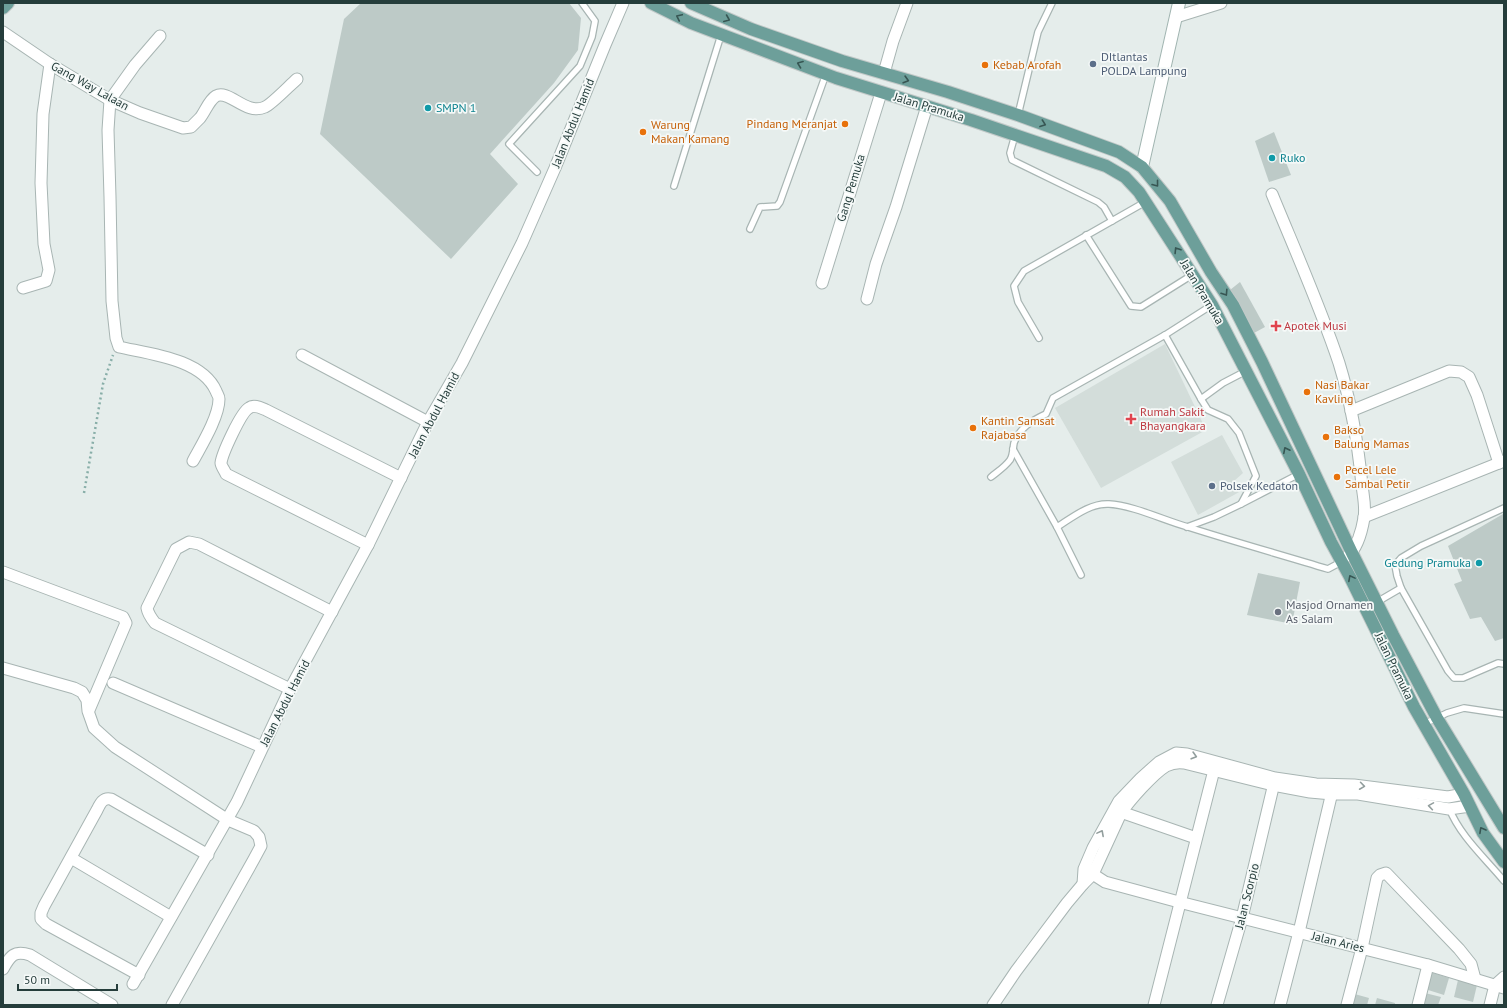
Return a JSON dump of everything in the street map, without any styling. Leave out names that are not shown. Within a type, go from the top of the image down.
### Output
[{"type":"main road","points":[[3,8],[8,3]]},
{"type":"main road","name":"Jalan Pramuka","points":[[651,3],[691,23],[831,76],[881,93],[927,106],[1106,166],[1125,177],[1147,201],[1212,305],[1299,474],[1341,562],[1350,577],[1414,707],[1464,794],[1483,834],[1504,862]]},
{"type":"main road","name":"Jalan Pramuka","points":[[698,5],[751,30],[842,61],[948,92],[1018,115],[1119,152],[1142,167],[1170,201],[1211,272],[1233,305],[1262,362],[1352,553],[1436,718],[1504,828]]},
{"type":"main road","points":[[831,76],[842,61]]},
{"type":"main road","points":[[1246,371],[1262,362]]},
{"type":"street","name":"Jalan Abdul Hamid","points":[[71,858],[44,906],[41,913],[41,919],[46,924],[136,979],[228,820],[290,689],[368,545],[428,422],[462,363],[522,243],[556,168],[605,44],[623,3]]},
{"type":"street","points":[[884,73],[906,3]]},
{"type":"street","points":[[1142,167],[1179,3]]},
{"type":"street","points":[[1176,17],[1221,3]]},
{"type":"street","name":"Gang Way Lalaan","points":[[3,32],[50,64],[110,100],[140,113],[183,128],[191,127],[200,118],[213,98],[217,95],[224,95],[244,107],[256,110],[265,107],[297,79]]},
{"type":"street","points":[[160,36],[135,65],[110,100],[108,130],[112,301],[116,338],[120,347],[189,365],[205,375],[214,386],[219,398],[217,410],[203,444],[192,461]]},
{"type":"street","points":[[23,288],[46,280],[49,270],[44,244],[41,183],[44,114],[50,64]]},
{"type":"street","name":"Gang Pemuka","points":[[822,282],[881,93]]},
{"type":"street","points":[[867,299],[876,264],[896,207],[927,106]]},
{"type":"street","points":[[1272,194],[1308,280],[1339,364],[1351,411],[1365,506],[1362,528],[1352,553],[1341,562]]},
{"type":"street","points":[[302,355],[428,422]]},
{"type":"street","points":[[1351,411],[1449,371],[1462,372],[1469,376],[1502,462],[1364,517]]},
{"type":"street","points":[[368,545],[226,474],[221,464],[238,421],[249,407],[256,406],[401,478]]},
{"type":"street","points":[[290,689],[155,623],[152,620],[147,608],[176,549],[189,542],[199,544],[332,612]]},
{"type":"street","points":[[3,572],[125,619],[126,623],[88,711]]},
{"type":"street","points":[[3,668],[74,688],[82,692],[87,700],[88,711],[94,728],[115,747],[228,820],[254,831],[259,837],[261,846],[172,1005]]},
{"type":"street","points":[[114,683],[262,747]]},
{"type":"street","points":[[993,1005],[1016,971],[1083,884],[1117,811],[1119,801],[1141,778],[1167,757],[1176,753],[1187,754],[1215,766],[1274,781],[1316,784],[1333,790],[1449,809],[1470,806]]},
{"type":"street","points":[[1154,1005],[1215,766]]},
{"type":"street","name":"Jalan Scorpio","points":[[1217,1005],[1242,918],[1274,781]]},
{"type":"street","points":[[1333,790],[1354,785],[1448,797],[1464,794]]},
{"type":"street","points":[[1280,1005],[1333,790]]},
{"type":"street","points":[[172,917],[71,858],[102,801],[108,798],[208,855]]},
{"type":"street","points":[[1117,811],[1196,838]]},
{"type":"street","name":"Jalan Aries","points":[[1088,871],[1105,882],[1428,965],[1499,987]]},
{"type":"street","points":[[1347,1005],[1362,948],[1377,878],[1386,873],[1459,949],[1471,964],[1475,979]]},
{"type":"street","points":[[3,969],[10,958],[21,952],[30,955],[112,1005]]},
{"type":"street","points":[[1418,1005],[1428,965]]},
{"type":"street","points":[[1490,1005],[1504,977]]},
{"type":"lane","points":[[537,172],[509,144],[580,66],[592,37],[595,21],[582,3]]},
{"type":"lane","points":[[1018,115],[1038,32],[1052,3]]},
{"type":"lane","points":[[674,186],[722,34]]},
{"type":"lane","points":[[750,229],[760,207],[777,206],[780,202],[831,76]]},
{"type":"lane","points":[[1015,135],[1010,153],[1012,160],[1098,202],[1104,206],[1112,221]]},
{"type":"lane","points":[[1039,338],[1018,302],[1014,286],[1016,280],[1024,271],[1147,201]]},
{"type":"lane","points":[[1086,235],[1131,306],[1141,307],[1192,275]]},
{"type":"lane","points":[[991,477],[1011,459],[1015,440],[1020,431],[1046,414],[1053,398],[1165,335],[1212,305]]},
{"type":"lane","points":[[1165,335],[1208,410],[1228,419],[1239,433],[1256,476],[1241,504]]},
{"type":"lane","points":[[1201,399],[1246,371]]},
{"type":"lane","points":[[1013,449],[1057,527],[1081,576]]},
{"type":"lane","points":[[1187,527],[1214,517],[1299,474]]},
{"type":"lane","points":[[1057,527],[1094,506],[1108,504],[1122,506],[1328,569],[1341,562]]},
{"type":"lane","points":[[1504,508],[1421,546],[1401,558],[1395,565],[1401,588],[1448,671],[1454,678],[1468,676],[1498,662],[1504,664]]},
{"type":"lane","points":[[1377,602],[1401,588]]},
{"type":"lane","points":[[1424,724],[1447,713],[1464,708],[1504,714]]},
{"type":"lane","points":[[1448,797],[1449,809],[1467,838],[1504,881]]},
{"type":"path","points":[[84,493],[103,384],[114,353],[120,347]]},
{"type":"shaded area","name":"Rumah Sakit Bhayangkara","points":[[1165,344],[1206,430],[1101,488],[1055,408]]},
{"type":"shaded area","name":"Rumah Sakit Bhayangkara","points":[[1222,435],[1243,473],[1234,481],[1241,491],[1198,515],[1171,462]]},
{"type":"building","name":"SMPN 1","points":[[361,3],[569,3],[581,18],[578,50],[554,83],[490,154],[518,184],[451,259],[320,134],[344,19]]},
{"type":"building","name":"Ruko","points":[[1274,132],[1291,175],[1269,182],[1255,141]]},
{"type":"building","points":[[1240,282],[1265,327],[1254,333],[1230,290]]},
{"type":"building","name":"Gedung Pramuka","points":[[1503,514],[1504,638],[1495,641],[1481,617],[1470,619],[1454,584],[1462,581],[1448,546]]},
{"type":"building","points":[[1258,573],[1300,582],[1292,624],[1247,615]]},
{"type":"building","points":[[1430,972],[1449,978],[1444,995],[1425,989]]},
{"type":"building","points":[[1458,980],[1477,985],[1473,1002],[1454,997]]},
{"type":"building","points":[[1351,993],[1369,998],[1367,1005],[1348,1005]]},
{"type":"building","points":[[1425,993],[1441,997],[1438,1005],[1422,1005]]},
{"type":"building","points":[[1377,998],[1395,1003],[1395,1005],[1375,1005]]},
{"type":"place","name":"DItlantas POLDA Lampung","points":[[1093,64]]},
{"type":"place","name":"Kebab Arofah","points":[[985,65]]},
{"type":"place","name":"SMPN 1","points":[[428,108]]},
{"type":"place","name":"Pindang Meranjat","points":[[845,124]]},
{"type":"place","name":"Warung Makan Kamang","points":[[643,132]]},
{"type":"place","name":"Ruko","points":[[1272,158]]},
{"type":"place","name":"Apotek Musi","points":[[1276,326]]},
{"type":"place","name":"Nasi Bakar Kavling","points":[[1307,392]]},
{"type":"place","name":"Rumah Sakit Bhayangkara","points":[[1131,419]]},
{"type":"place","name":"Kantin Samsat Rajabasa","points":[[973,428]]},
{"type":"place","name":"Bakso Balung Mamas","points":[[1326,437]]},
{"type":"place","name":"Pecel Lele Sambal Petir","points":[[1337,477]]},
{"type":"place","name":"Polsek Kedaton","points":[[1212,486]]},
{"type":"place","name":"Gedung Pramuka","points":[[1479,563]]},
{"type":"place","name":"Masjod Ornamen As Salam","points":[[1278,612]]}]
